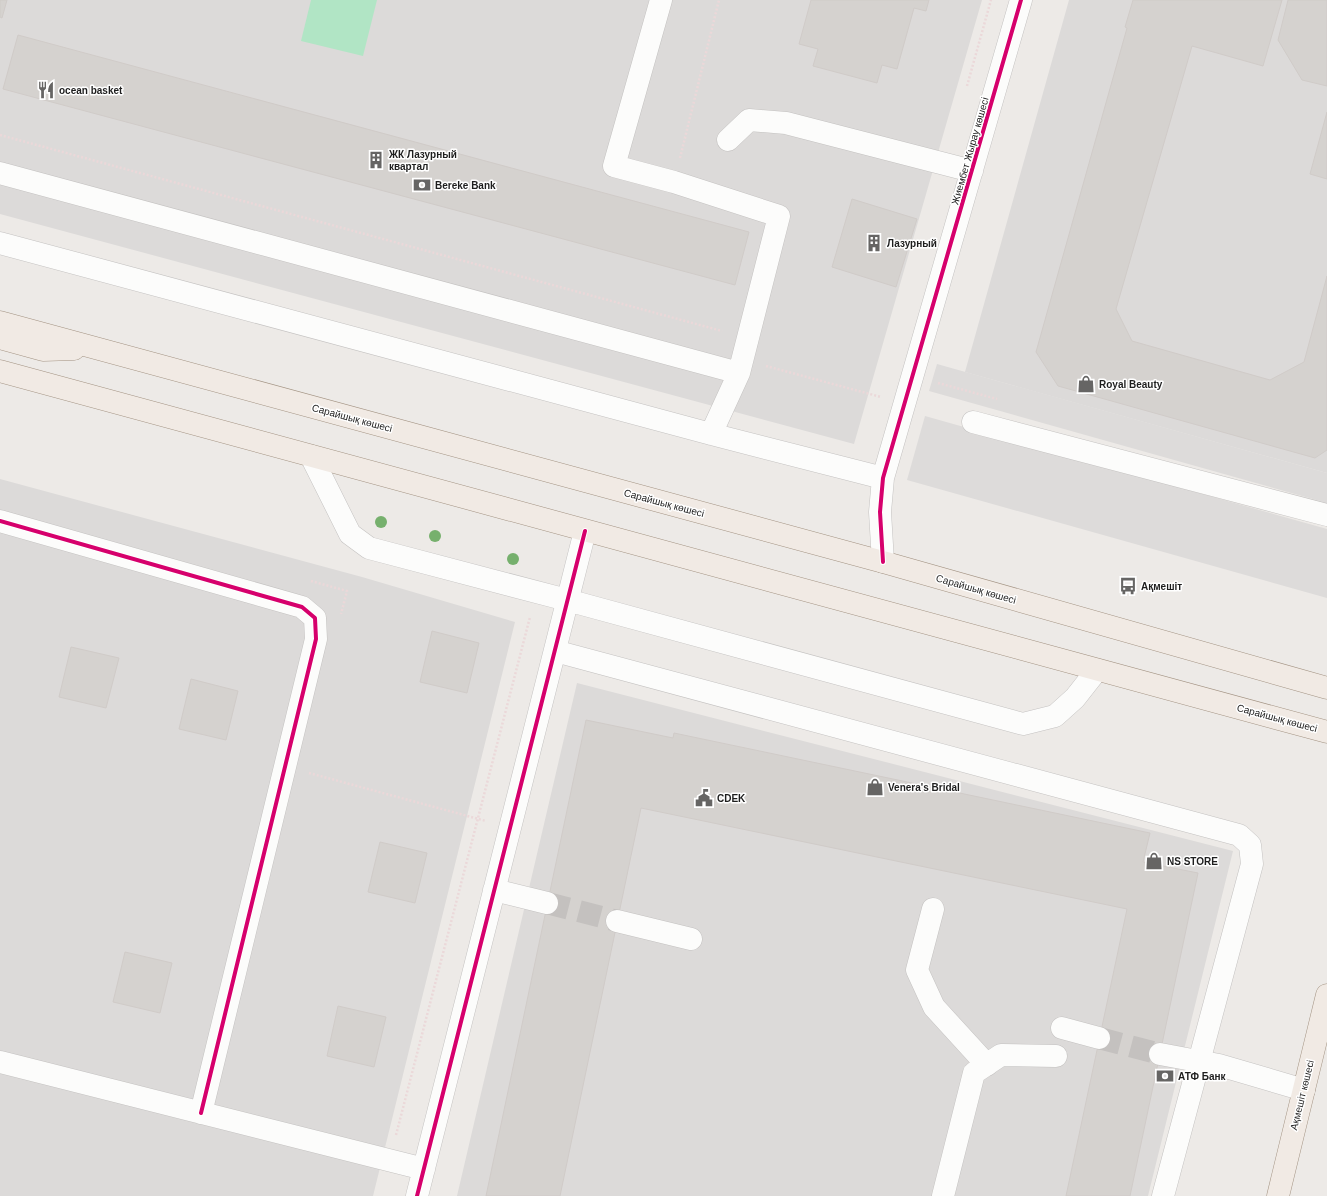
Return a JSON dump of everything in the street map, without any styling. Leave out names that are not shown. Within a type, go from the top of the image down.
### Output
[{"type":"main road","name":"Сарайшық көшесі","points":[[0,322],[883,562],[1327,688]]},
{"type":"main road","points":[[0,338],[44,350],[97,349]]},
{"type":"main road","name":"Сарайшық көшесі","points":[[0,371],[1327,732]]},
{"type":"main road","name":"Ақмешіт көшесі","points":[[1278,1196],[1327,994]]},
{"type":"street","points":[[661,0],[614,166],[674,182],[779,216],[741,366],[711,434]]},
{"type":"street","name":"Жиембет Жырау көшесі","points":[[883,562],[880,512],[883,478],[1021,0]]},
{"type":"street","points":[[728,140],[749,120],[786,123],[972,171]]},
{"type":"street","points":[[0,173],[741,366]]},
{"type":"street","points":[[0,243],[711,434],[883,478]]},
{"type":"street","points":[[973,422],[1327,515]]},
{"type":"street","points":[[311,456],[350,534],[369,548],[567,600],[1023,724],[1055,716],[1075,698],[1097,670]]},
{"type":"street","points":[[0,521],[302,607],[315,618],[316,638],[201,1113]]},
{"type":"street","points":[[418,1196],[585,530]]},
{"type":"street","points":[[555,651],[1239,835],[1250,845],[1252,864],[1163,1196]]},
{"type":"street","points":[[494,890],[547,903]]},
{"type":"street","points":[[933,909],[917,970],[934,1007],[987,1064]]},
{"type":"street","points":[[617,921],[691,939]]},
{"type":"street","points":[[1062,1028],[1099,1038]]},
{"type":"street","points":[[1160,1054],[1219,1065],[1304,1090]]},
{"type":"street","points":[[943,1196],[974,1073],[1001,1055],[1056,1056]]},
{"type":"street","points":[[0,1062],[424,1169]]},
{"type":"path","points":[[674,182],[719,0]]},
{"type":"path","points":[[966,90],[990,0]]},
{"type":"path","points":[[0,135],[748,338]]},
{"type":"path","points":[[741,366],[882,398]]},
{"type":"path","points":[[310,581],[347,591],[340,621]]},
{"type":"path","points":[[390,1160],[530,617]]},
{"type":"path","points":[[306,772],[510,827]]},
{"type":"shaded area","points":[[0,0],[982,0],[854,444],[0,214]]},
{"type":"shaded area","points":[[1069,0],[1327,0],[1327,473],[965,372]]},
{"type":"shaded area","points":[[937,364],[1327,473],[1327,503],[929,391]]},
{"type":"shaded area","points":[[925,416],[1327,529],[1327,598],[907,480]]},
{"type":"shaded area","points":[[0,479],[362,577],[515,622],[373,1196],[0,1196]]},
{"type":"shaded area","points":[[577,683],[1233,851],[1148,1196],[457,1196]]},
{"type":"green space","points":[[311,0],[377,0],[363,56],[301,41]]},
{"type":"building","points":[[0,0],[7,0],[2,18],[0,17]]},
{"type":"building","points":[[811,0],[929,0],[926,11],[914,8],[897,69],[882,65],[877,83],[813,66],[818,49],[799,44]]},
{"type":"building","points":[[1133,0],[1282,0],[1263,66],[1192,46],[1116,309],[1132,341],[1270,380],[1304,362],[1327,276],[1327,450],[1315,458],[1058,386],[1036,352],[1127,28],[1125,27]]},
{"type":"building","points":[[1288,0],[1327,0],[1327,86],[1302,80],[1278,40]]},
{"type":"building","name":"ЖК Лазурный квартал","points":[[18,35],[749,232],[735,285],[3,89]]},
{"type":"building","points":[[1327,112],[1327,179],[1310,174]]},
{"type":"building","name":"Лазурный","points":[[852,199],[917,219],[896,287],[832,267]]},
{"type":"building","points":[[432,631],[479,643],[467,693],[420,682]]},
{"type":"building","points":[[71,647],[119,658],[106,708],[59,697]]},
{"type":"building","points":[[191,679],[238,691],[226,740],[179,729]]},
{"type":"building","points":[[586,720],[673,738],[674,733],[1150,833],[1143,862],[1198,873],[1130,1196],[1066,1196],[1127,909],[641,808],[560,1196],[486,1196]]},
{"type":"building","points":[[380,842],[427,853],[415,903],[368,892]]},
{"type":"building","points":[[125,952],[172,963],[160,1013],[113,1002]]},
{"type":"building","points":[[338,1006],[386,1017],[374,1067],[327,1056]]},
{"type":"tunnel","points":[[547,903],[617,921]]},
{"type":"tunnel","points":[[1099,1038],[1160,1054]]},
{"type":"cycle path","points":[[883,562],[880,512],[883,478],[1021,0]]},
{"type":"cycle path","points":[[0,521],[302,607],[315,618],[316,639],[201,1113]]},
{"type":"cycle path","points":[[417,1196],[585,531]]},
{"type":"place","name":"ocean basket","points":[[46,90]]},
{"type":"place","name":"ЖК Лазурный квартал","points":[[376,160]]},
{"type":"place","name":"Bereke Bank","points":[[422,185]]},
{"type":"place","name":"Лазурный","points":[[874,243]]},
{"type":"place","name":"Royal Beauty","points":[[1086,384]]},
{"type":"place","name":"Ақмешіт","points":[[1128,586]]},
{"type":"place","name":"Venera's Bridal","points":[[875,787]]},
{"type":"place","name":"CDEK","points":[[704,798]]},
{"type":"place","name":"NS STORE","points":[[1154,861]]},
{"type":"place","name":"АТФ Банк","points":[[1165,1076]]}]
